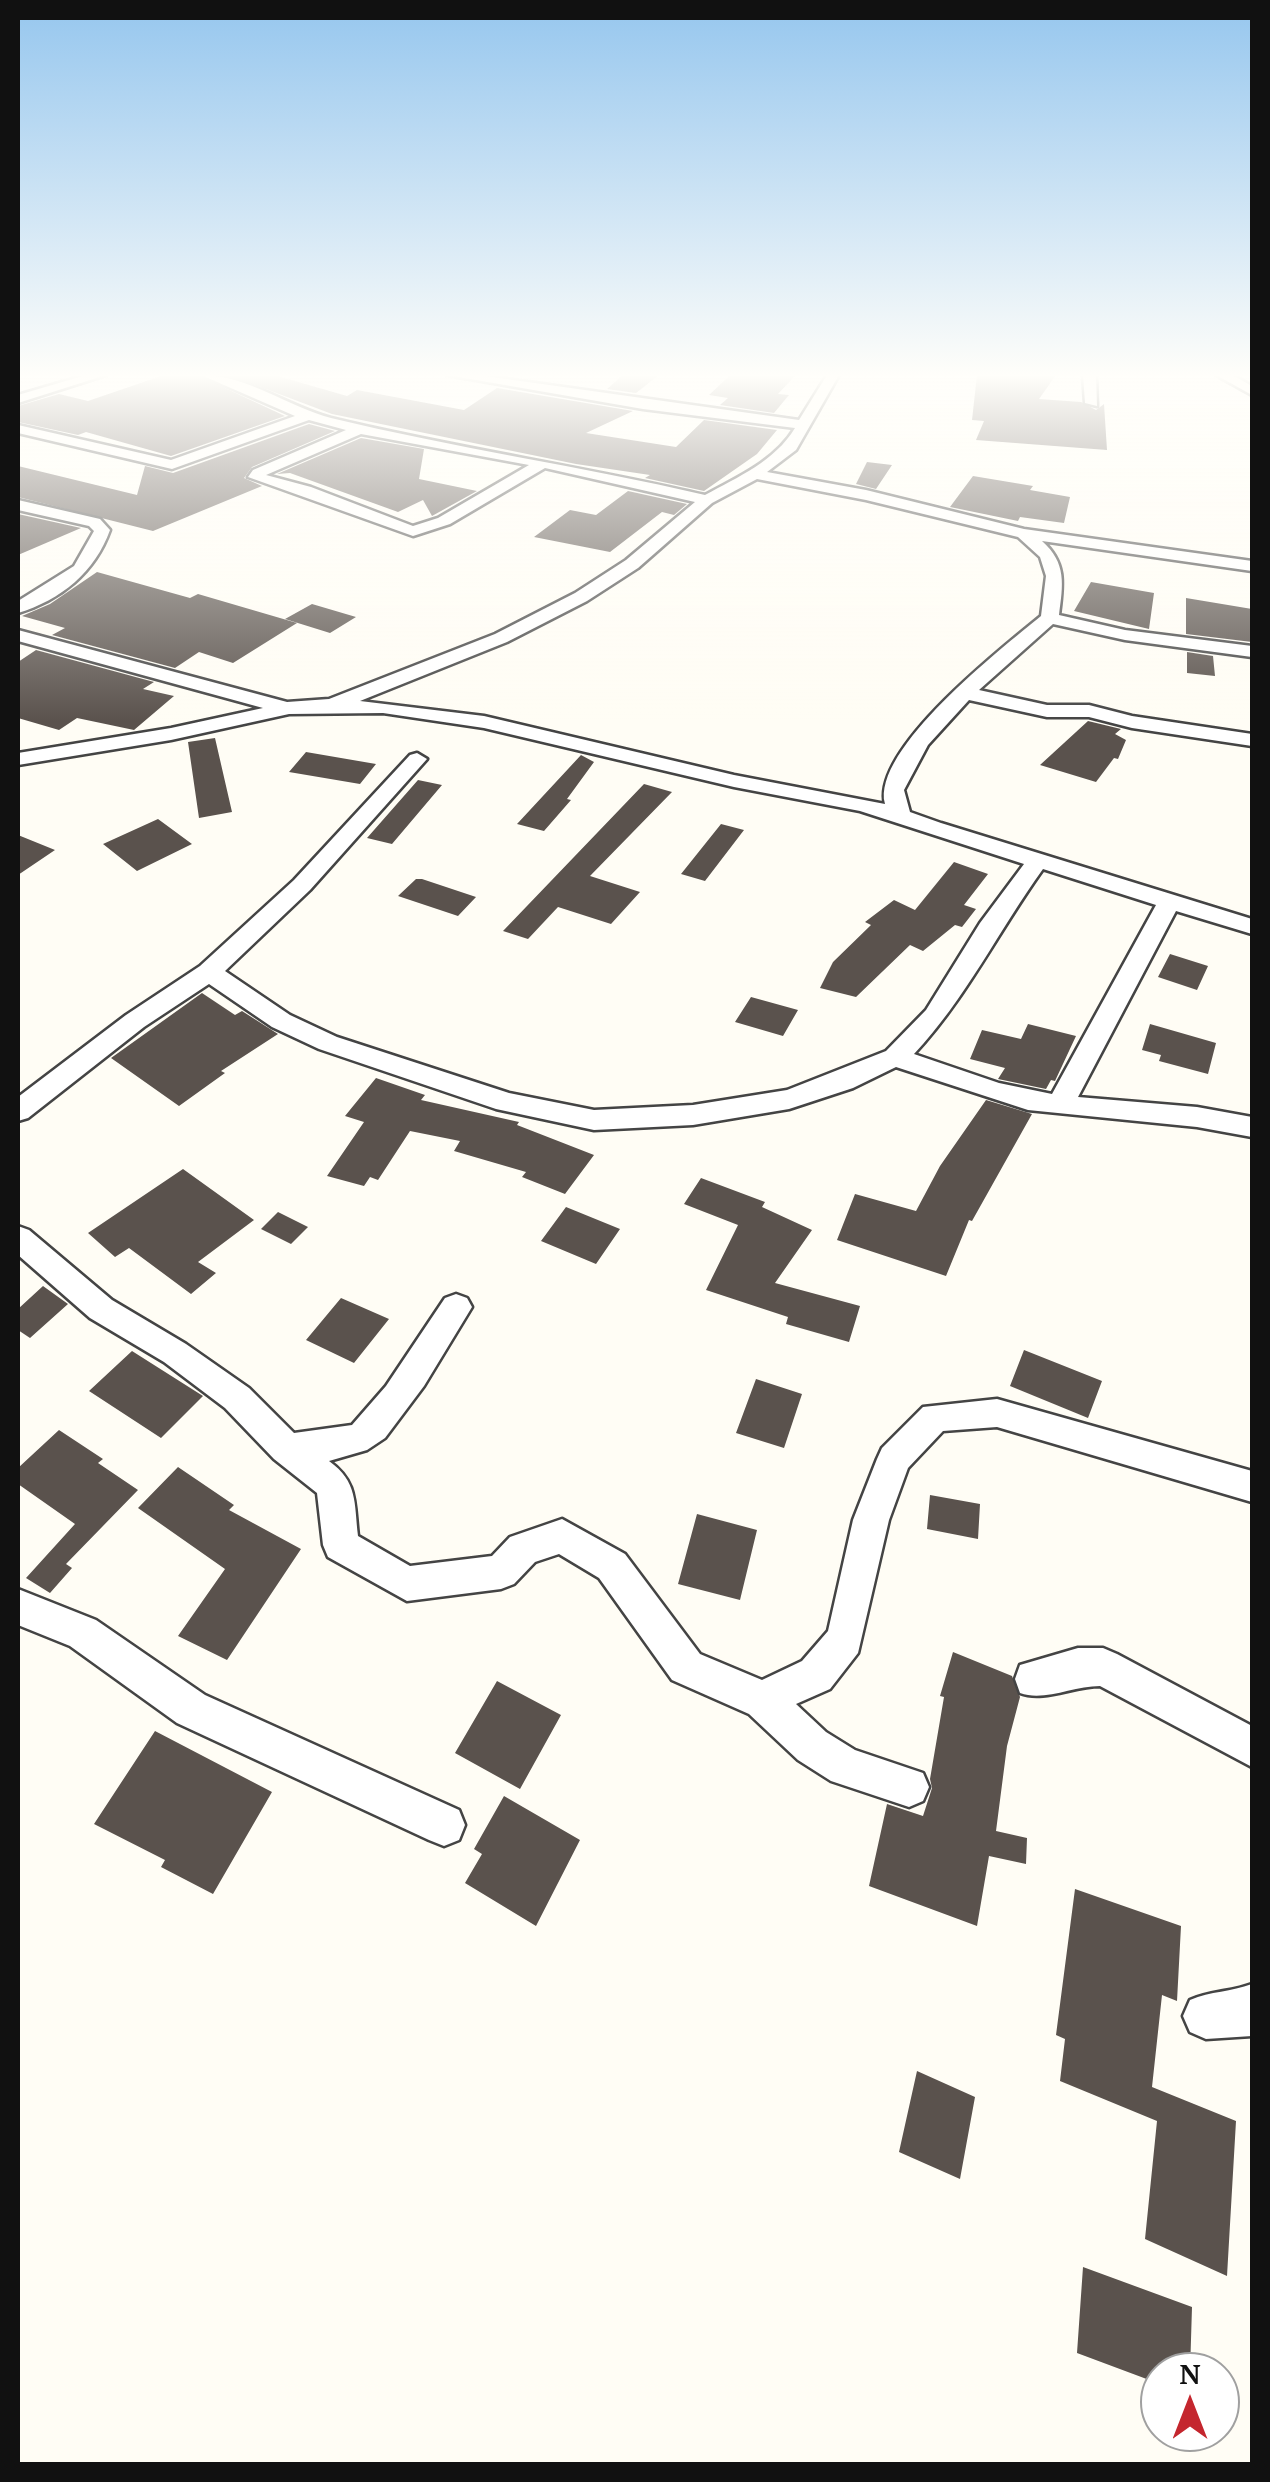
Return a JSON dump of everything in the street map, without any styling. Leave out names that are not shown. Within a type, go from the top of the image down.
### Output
[{"type":"street","points":[[308,491],[413,531],[444,521],[496,491]]},
{"type":"street","points":[[666,491],[707,500]]},
{"type":"street","points":[[332,705],[501,638],[580,597],[632,564],[707,500],[724,491]]},
{"type":"street","points":[[844,491],[1024,534],[1252,566]]},
{"type":"street","points":[[18,504],[94,522],[102,530],[93,558],[64,583],[18,608]]},
{"type":"street","points":[[30,523],[56,513]]},
{"type":"street","points":[[899,812],[894,784],[909,758],[991,666],[1050,618],[1055,576],[1048,555],[1024,534]]},
{"type":"street","points":[[1050,618],[1080,627],[1252,652]]},
{"type":"street","points":[[18,635],[289,708]]},
{"type":"street","points":[[966,693],[1047,711],[1089,710],[1132,722],[1252,740]]},
{"type":"street","points":[[18,759],[171,734],[289,708],[381,706],[498,726],[734,781],[899,812],[933,828],[1037,862],[1252,927]]},
{"type":"street","points":[[18,1111],[135,1021],[209,972],[302,885],[417,759]]},
{"type":"street","points":[[209,972],[280,1021],[328,1043],[506,1102],[594,1120],[692,1115],[789,1099],[843,1081],[895,1057],[935,1016],[992,923],[1037,862]]},
{"type":"street","points":[[1061,1103],[1168,904]]},
{"type":"street","points":[[895,1057],[986,1090],[1061,1103],[1179,1112],[1252,1127]]},
{"type":"street","points":[[18,1238],[101,1309],[175,1352],[237,1398],[286,1448],[334,1485],[341,1545],[407,1584],[502,1572],[523,1549],[562,1536],[612,1566],[686,1667],[763,1700],[812,1746],[846,1768],[909,1787]]},
{"type":"street","points":[[286,1448],[319,1448],[365,1435],[437,1340],[456,1307]]},
{"type":"street","points":[[763,1700],[816,1674],[845,1640],[870,1520],[894,1459],[935,1417],[998,1412],[1252,1487]]},
{"type":"street","points":[[18,1608],[82,1634],[192,1709],[444,1825]]},
{"type":"street","points":[[1034,1679],[1078,1667],[1103,1667],[1252,1746]]},
{"type":"building","points":[[18,491],[120,491],[137,495],[138,491],[250,491],[153,531],[18,497]]},
{"type":"building","points":[[339,491],[477,491],[432,516],[423,500],[398,512]]},
{"type":"building","points":[[628,491],[687,504],[674,515],[662,512],[610,552],[534,537],[570,510],[596,515]]},
{"type":"building","points":[[962,491],[1035,491],[1070,497],[1064,523],[1020,517],[1018,521],[950,507]]},
{"type":"building","points":[[18,514],[81,528],[18,555]]},
{"type":"building","points":[[97,572],[190,598],[198,594],[297,623],[233,663],[199,652],[175,668],[52,635],[65,628],[22,616],[50,604]]},
{"type":"building","points":[[1091,582],[1154,593],[1149,629],[1074,611]]},
{"type":"building","points":[[1186,598],[1252,609],[1252,642],[1186,634]]},
{"type":"building","points":[[312,604],[356,617],[330,633],[285,619]]},
{"type":"building","points":[[36,650],[154,682],[143,689],[174,696],[134,730],[77,718],[59,730],[18,718],[18,662]]},
{"type":"building","points":[[1187,652],[1213,656],[1215,676],[1187,673]]},
{"type":"building","points":[[1088,721],[1121,729],[1115,734],[1126,740],[1118,759],[1114,758],[1096,782],[1040,765]]},
{"type":"building","points":[[215,738],[232,812],[199,818],[188,742]]},
{"type":"building","points":[[306,752],[376,764],[360,784],[289,772]]},
{"type":"building","points":[[581,755],[594,762],[567,799],[571,800],[544,831],[517,824]]},
{"type":"building","points":[[418,780],[442,785],[392,844],[367,838]]},
{"type":"building","points":[[644,784],[672,792],[590,876],[640,892],[611,924],[558,907],[528,939],[503,931]]},
{"type":"building","points":[[158,819],[192,844],[137,871],[103,844]]},
{"type":"building","points":[[721,824],[744,830],[705,881],[681,874]]},
{"type":"building","points":[[18,835],[55,850],[18,875]]},
{"type":"building","points":[[954,862],[988,874],[964,905],[976,909],[962,927],[955,925],[923,951],[910,945],[856,997],[820,988],[833,962],[871,925],[865,922],[894,900],[915,910]]},
{"type":"building","points":[[416,879],[476,897],[458,916],[398,896]]},
{"type":"building","points":[[1170,954],[1208,966],[1197,990],[1158,977]]},
{"type":"building","points":[[202,993],[235,1015],[242,1011],[278,1034],[221,1071],[225,1073],[179,1106],[111,1058]]},
{"type":"building","points":[[751,997],[798,1010],[783,1036],[735,1022]]},
{"type":"building","points":[[1028,1024],[1076,1036],[1055,1081],[1051,1080],[1046,1089],[998,1079],[1005,1068],[970,1059],[982,1030],[1021,1039]]},
{"type":"building","points":[[1150,1024],[1216,1043],[1208,1074],[1159,1061],[1161,1055],[1142,1050]]},
{"type":"building","points":[[376,1078],[425,1095],[421,1100],[519,1122],[517,1125],[594,1155],[565,1194],[522,1177],[526,1172],[454,1151],[460,1141],[410,1131],[378,1180],[370,1177],[364,1186],[327,1176],[364,1122],[345,1116]]},
{"type":"building","points":[[986,1100],[1032,1114],[972,1221],[969,1220],[946,1276],[837,1240],[855,1194],[916,1211],[940,1166]]},
{"type":"building","points":[[183,1169],[254,1220],[198,1262],[216,1273],[191,1294],[129,1248],[115,1257],[88,1233]]},
{"type":"building","points":[[701,1178],[765,1202],[762,1207],[812,1230],[775,1283],[860,1306],[849,1342],[786,1324],[788,1317],[706,1290],[738,1225],[684,1204]]},
{"type":"building","points":[[566,1207],[620,1229],[596,1264],[541,1241]]},
{"type":"building","points":[[278,1212],[308,1227],[291,1244],[261,1229]]},
{"type":"building","points":[[43,1286],[68,1304],[30,1338],[18,1330],[18,1309]]},
{"type":"building","points":[[341,1298],[389,1319],[354,1363],[306,1340]]},
{"type":"building","points":[[1024,1350],[1102,1381],[1088,1418],[1010,1386]]},
{"type":"building","points":[[132,1351],[203,1396],[161,1438],[89,1391]]},
{"type":"building","points":[[756,1379],[802,1394],[784,1448],[736,1433]]},
{"type":"building","points":[[59,1430],[103,1459],[98,1463],[138,1490],[66,1564],[72,1568],[50,1593],[26,1578],[75,1524],[18,1484],[18,1468]]},
{"type":"building","points":[[178,1467],[234,1505],[229,1510],[301,1549],[227,1660],[178,1636],[225,1569],[138,1508]]},
{"type":"building","points":[[930,1495],[980,1504],[978,1539],[927,1529]]},
{"type":"building","points":[[697,1514],[757,1530],[740,1600],[678,1584]]},
{"type":"building","points":[[953,1652],[1012,1676],[1020,1697],[1007,1746],[996,1831],[1027,1838],[1026,1864],[989,1856],[977,1926],[869,1886],[887,1804],[923,1816],[932,1788],[930,1779],[944,1697],[940,1696]]},
{"type":"building","points":[[497,1681],[561,1715],[520,1789],[455,1753]]},
{"type":"building","points":[[155,1731],[272,1792],[213,1894],[161,1867],[165,1860],[94,1824]]},
{"type":"building","points":[[504,1796],[580,1840],[536,1926],[465,1883],[482,1854],[474,1849]]},
{"type":"building","points":[[1075,1889],[1181,1926],[1177,2001],[1162,1995],[1152,2087],[1236,2121],[1227,2276],[1145,2239],[1157,2121],[1060,2081],[1065,2039],[1056,2035]]},
{"type":"building","points":[[917,2071],[975,2097],[960,2179],[899,2152]]},
{"type":"building","points":[[1083,2267],[1192,2307],[1191,2352],[1140,2352],[1140,2377],[1077,2353]]}]
